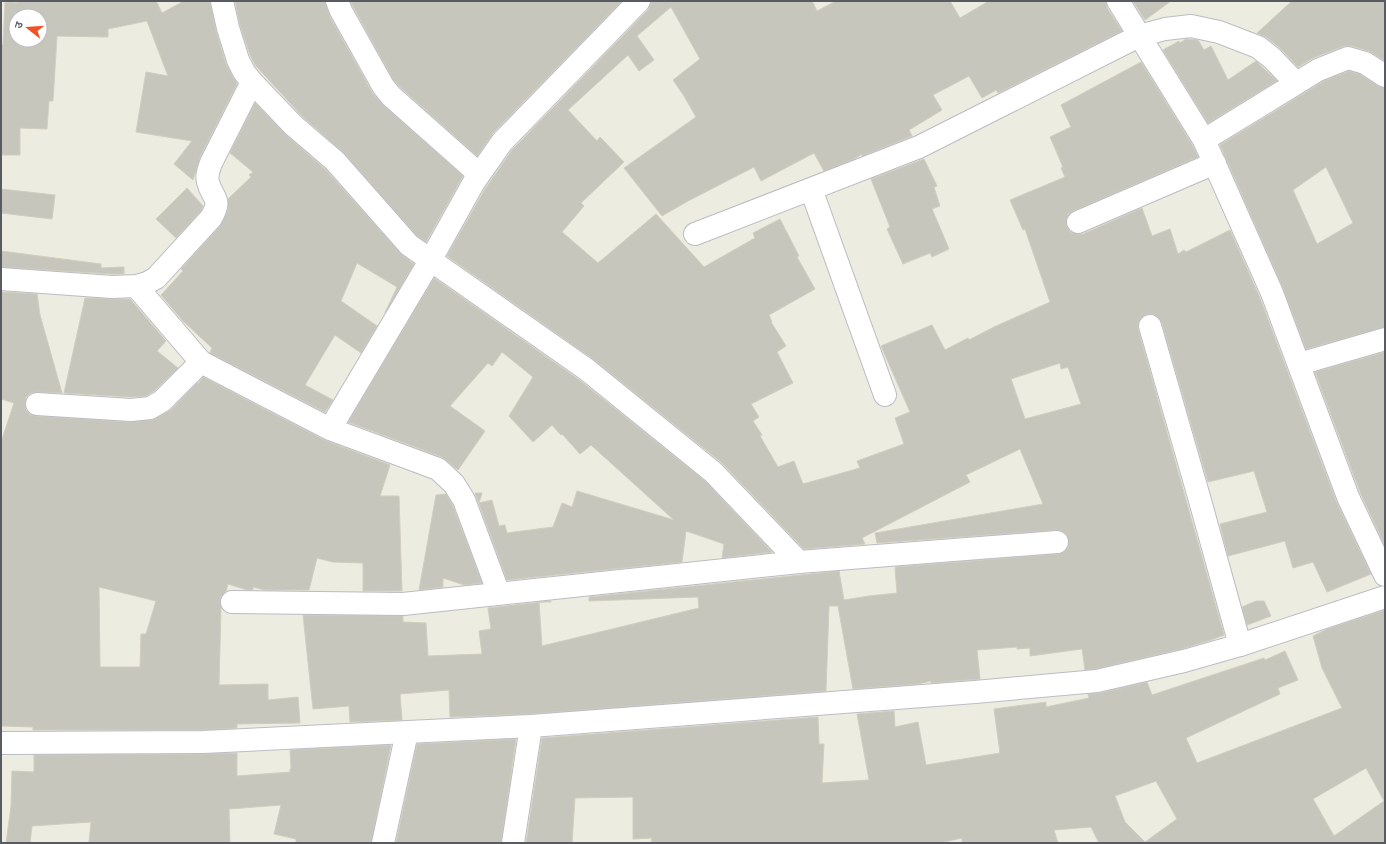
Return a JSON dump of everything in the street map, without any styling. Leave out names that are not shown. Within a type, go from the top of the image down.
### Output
[{"type":"street","points":[[222,1],[228,28],[238,60],[244,72],[293,125],[335,161],[409,245],[586,370],[707,467],[799,562]]},
{"type":"street","points":[[337,1],[341,11],[383,86],[391,96],[479,174]]},
{"type":"street","points":[[330,429],[430,261],[479,174],[502,142],[639,1]]},
{"type":"street","points":[[1118,1],[1204,140],[1215,163],[1272,293],[1348,497],[1385,575]]},
{"type":"street","points":[[695,234],[919,147],[1139,36],[1165,29],[1191,26],[1220,32],[1258,47],[1272,58],[1296,83]]},
{"type":"street","points":[[1204,140],[1318,70],[1348,58],[1365,63],[1385,76]]},
{"type":"street","points":[[1,279],[112,287],[136,286],[147,283],[156,278],[211,218],[216,209],[216,198],[208,182],[208,172],[211,163],[252,82]]},
{"type":"street","points":[[1078,222],[1215,163]]},
{"type":"street","points":[[811,189],[886,395]]},
{"type":"street","points":[[136,286],[201,362],[330,429],[438,469],[454,484],[464,500],[499,594]]},
{"type":"street","points":[[1150,326],[1240,645]]},
{"type":"street","points":[[1298,364],[1385,339]]},
{"type":"street","points":[[37,404],[132,410],[150,408],[162,401],[201,362]]},
{"type":"street","points":[[232,602],[403,604],[799,562],[1057,542]]},
{"type":"street","points":[[1,743],[203,742],[531,726],[1097,682],[1184,661],[1240,645],[1385,597]]},
{"type":"street","points":[[513,843],[531,726]]},
{"type":"street","points":[[383,843],[407,732]]},
{"type":"building","points":[[156,1],[162,13],[184,1],[210,1],[216,31],[226,64],[237,84],[200,157],[193,180],[174,164],[192,141],[136,132],[146,72],[168,76],[147,21],[108,29],[108,37],[57,36],[53,101],[49,101],[47,129],[20,128],[20,155],[1,155],[1,45],[3,45],[5,2]]},
{"type":"building","points":[[235,1],[325,1],[330,17],[373,94],[383,105],[463,176],[426,242],[417,236],[344,153],[302,116],[255,65],[240,25]]},
{"type":"building","points":[[350,1],[622,1],[493,133],[477,156],[393,79]]},
{"type":"building","points":[[651,1],[812,1],[817,11],[836,1],[950,1],[960,18],[989,1],[1106,1],[1107,8],[1122,31],[998,93],[996,90],[982,98],[969,76],[933,95],[942,110],[909,130],[912,136],[862,156],[862,154],[854,159],[824,171],[814,153],[761,181],[754,167],[662,216],[624,168],[696,117],[673,80],[700,59],[671,7],[637,36],[654,60],[639,71],[628,55],[568,110],[597,141],[600,137],[624,162],[581,203],[584,206],[562,232],[598,263],[656,214],[704,267],[755,238],[753,233],[780,219],[799,256],[797,257],[815,289],[769,315],[771,322],[786,346],[777,352],[793,383],[751,404],[759,417],[753,421],[762,435],[760,436],[778,467],[794,461],[803,484],[860,468],[857,461],[904,444],[895,418],[910,412],[881,346],[932,325],[945,350],[968,338],[969,340],[1050,302],[1025,229],[1023,230],[1010,200],[1065,177],[1061,168],[1063,167],[1050,137],[1071,127],[1061,105],[1141,62],[1193,146],[1198,157],[1073,211],[1068,214],[1066,220],[1067,227],[1070,232],[1083,234],[1142,208],[1152,236],[1170,229],[1178,254],[1184,250],[1186,252],[1230,230],[1260,298],[1336,501],[1371,574],[1327,592],[1313,562],[1293,568],[1285,541],[1228,556],[1220,524],[1267,512],[1254,471],[1208,482],[1162,323],[1158,317],[1153,314],[1147,314],[1141,318],[1138,323],[1138,329],[1224,635],[1181,649],[1085,670],[1082,649],[1030,656],[1030,648],[1017,649],[1017,647],[977,650],[980,679],[931,683],[931,681],[918,684],[853,689],[838,606],[829,606],[826,691],[530,714],[450,717],[449,690],[400,694],[402,720],[350,722],[349,706],[313,709],[303,615],[403,616],[403,622],[426,623],[428,656],[482,654],[479,631],[491,629],[488,608],[539,602],[542,646],[699,608],[698,597],[589,601],[589,597],[839,571],[844,600],[897,593],[895,567],[1058,554],[1064,552],[1068,547],[1069,541],[1067,535],[1062,531],[1056,530],[877,543],[875,533],[1043,504],[1020,449],[966,475],[970,482],[862,538],[865,544],[804,549],[721,462],[593,359],[447,256],[485,189],[512,150],[648,10]],"holes":[[[1060,363],[1061,369],[1068,367],[1081,404],[1025,419],[1011,379]]]},
{"type":"building","points":[[1133,1],[1171,1],[1145,20]]},
{"type":"building","points":[[1292,1],[1385,1],[1385,61],[1369,51],[1352,46],[1344,46],[1313,58],[1298,67],[1280,48],[1266,37],[1257,33]]},
{"type":"building","points":[[1186,39],[1198,40],[1204,50],[1211,46],[1228,80],[1256,61],[1277,81],[1208,123],[1163,50],[1179,41],[1180,43]]},
{"type":"building","points":[[1349,71],[1360,74],[1378,86],[1385,88],[1385,327],[1306,349],[1283,288],[1220,145],[1324,81]],"holes":[[[1326,167],[1353,223],[1317,244],[1293,190]]]},
{"type":"building","points":[[255,103],[285,134],[326,170],[400,253],[414,264],[385,313],[397,287],[357,263],[341,301],[377,326],[361,353],[335,335],[305,385],[333,400],[325,412],[210,353],[212,348],[183,321],[161,295],[183,271],[181,269],[220,226],[228,210],[228,199],[251,177],[249,175],[253,172],[230,153]]},
{"type":"building","points":[[924,159],[937,186],[934,187],[940,206],[932,209],[949,249],[932,257],[930,253],[903,264],[887,229],[890,227],[871,179]]},
{"type":"building","points":[[187,188],[203,206],[201,211],[176,238],[156,219]]},
{"type":"building","points":[[1,189],[55,195],[52,219],[1,213]]},
{"type":"building","points":[[1,251],[101,264],[101,268],[124,267],[124,274],[1,267]]},
{"type":"building","points":[[434,278],[578,379],[705,481],[772,552],[722,558],[724,544],[686,531],[682,562],[507,580],[475,493],[482,493],[479,503],[492,500],[499,526],[505,525],[507,533],[553,527],[562,503],[572,507],[577,491],[674,520],[591,445],[580,454],[552,425],[533,442],[509,416],[533,377],[502,352],[492,366],[488,363],[450,406],[485,431],[458,470],[442,457],[348,422]]},
{"type":"building","points":[[1,292],[37,294],[40,315],[62,393],[31,393],[26,397],[25,404],[26,410],[30,415],[130,422],[152,420],[171,410],[197,383],[198,384],[203,377],[324,440],[390,465],[380,496],[399,496],[402,591],[363,591],[363,563],[333,562],[317,558],[309,590],[265,590],[253,587],[253,590],[247,590],[228,584],[226,591],[221,596],[220,601],[219,685],[268,684],[268,700],[298,697],[300,723],[237,724],[237,728],[203,730],[33,730],[33,727],[1,726],[1,442],[14,403],[1,399]],"holes":[[[99,587],[156,601],[146,634],[141,634],[140,667],[100,667]]]},
{"type":"building","points":[[85,298],[130,299],[166,341],[157,351],[178,368],[154,391],[146,396],[131,397],[64,393]]},
{"type":"building","points":[[1385,352],[1385,546],[1360,492],[1315,372]]},
{"type":"building","points":[[446,494],[453,506],[482,583],[464,585],[443,578],[443,587],[419,590],[436,495]]},
{"type":"building","points":[[1256,601],[1264,601],[1271,616],[1247,625],[1242,607]]},
{"type":"building","points":[[1385,610],[1385,843],[1099,843],[1091,827],[1054,830],[1058,843],[962,843],[962,838],[940,843],[651,843],[652,838],[633,839],[633,797],[575,798],[572,843],[526,843],[542,738],[818,717],[819,744],[824,744],[822,783],[869,780],[857,714],[894,711],[895,727],[918,722],[926,765],[1000,753],[994,709],[1046,702],[1046,707],[1089,698],[1088,694],[1100,693],[1147,682],[1152,695],[1264,658],[1265,660],[1285,651],[1298,680],[1278,688],[1280,694],[1186,738],[1197,763],[1342,708],[1322,668],[1313,636],[1327,629]],"holes":[[[1366,768],[1384,801],[1334,836],[1313,799]],[[1156,781],[1177,819],[1145,842],[1125,822],[1115,796]]]},
{"type":"building","points":[[516,739],[501,843],[396,843],[417,744]]},
{"type":"building","points":[[391,745],[371,843],[296,843],[296,839],[274,834],[281,805],[229,809],[230,843],[89,843],[91,822],[32,826],[30,843],[6,843],[11,806],[12,771],[34,772],[34,755],[237,753],[237,776],[290,772],[290,750]]}]
